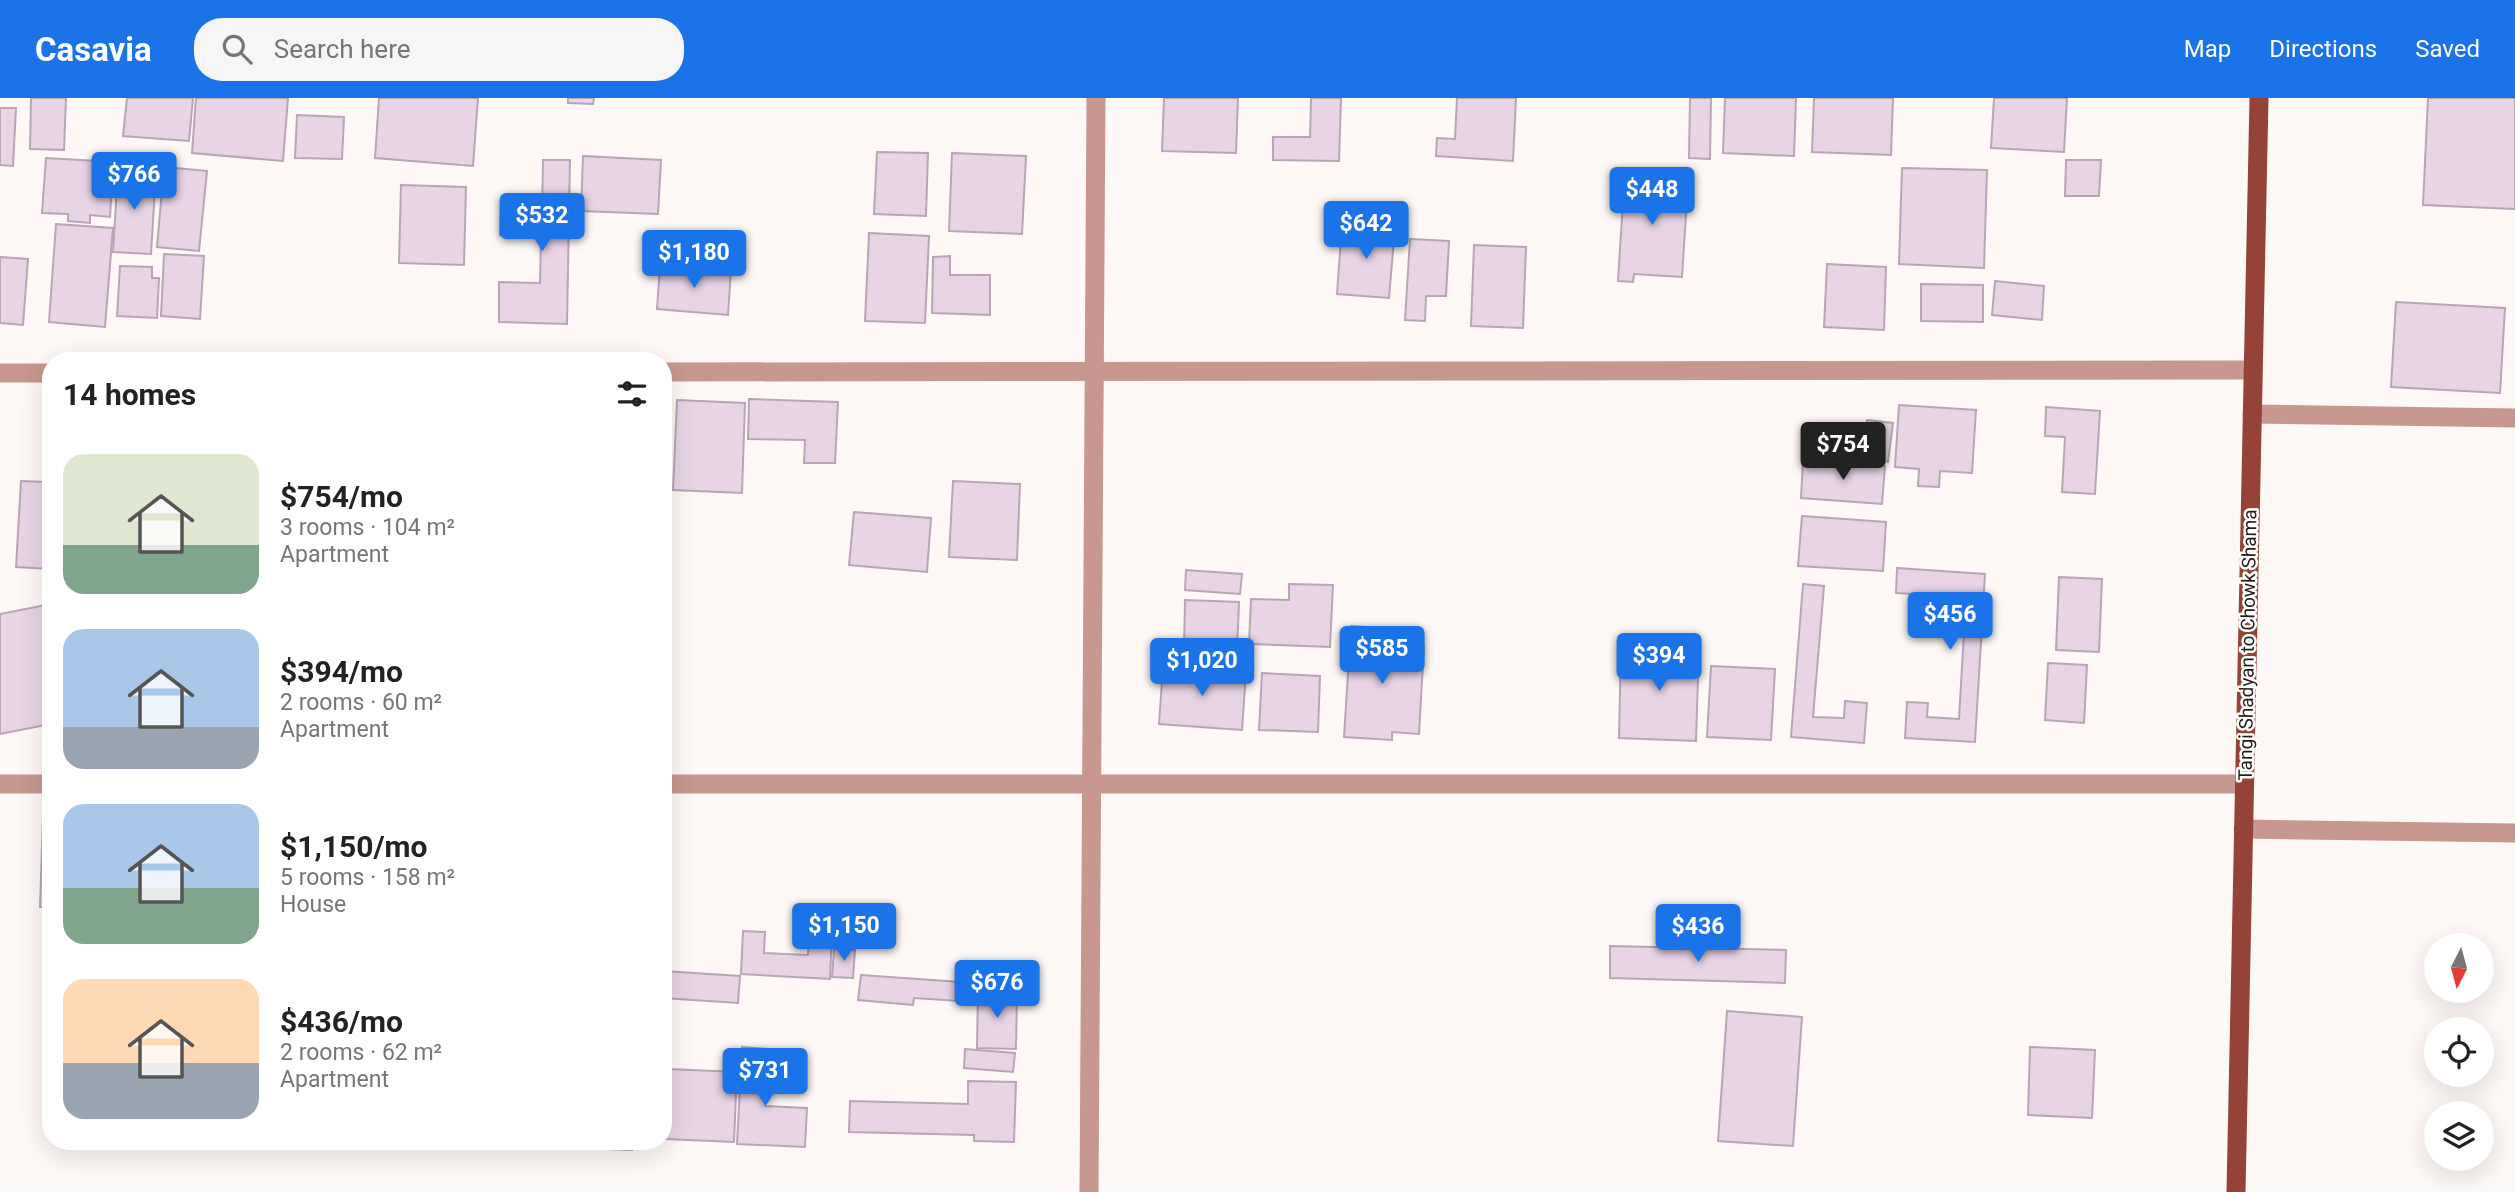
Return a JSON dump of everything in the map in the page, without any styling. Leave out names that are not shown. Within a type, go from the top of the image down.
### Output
[{"type":"main road","name":"Tangi Shadyan to Chowk Shama","points":[[2236,1192],[2259,98]]},
{"type":"street","points":[[1089,1192],[1096,98]]},
{"type":"street","points":[[672,372],[2253,370]]},
{"type":"street","points":[[0,373],[42,373]]},
{"type":"street","points":[[2252,414],[2515,418]]},
{"type":"street","points":[[672,784],[2244,783]]},
{"type":"street","points":[[0,785],[42,785]]},
{"type":"street","points":[[2244,829],[2515,833]]},
{"type":"building","points":[[31,98],[66,98],[64,150],[30,149]]},
{"type":"building","points":[[127,98],[193,98],[189,141],[123,136]]},
{"type":"building","points":[[196,98],[288,98],[283,161],[192,153]]},
{"type":"building","points":[[379,98],[478,98],[473,166],[375,158]]},
{"type":"building","points":[[568,98],[594,98],[593,104],[568,103]]},
{"type":"building","points":[[1164,98],[1238,98],[1236,153],[1162,151]]},
{"type":"building","points":[[1311,98],[1341,98],[1339,161],[1273,160],[1273,137],[1310,137]]},
{"type":"building","points":[[1457,98],[1516,98],[1513,161],[1436,156],[1437,138],[1455,139]]},
{"type":"building","points":[[1690,98],[1711,98],[1710,159],[1689,158]]},
{"type":"building","points":[[1725,98],[1796,98],[1794,156],[1723,153]]},
{"type":"building","points":[[1814,98],[1893,98],[1891,155],[1812,152]]},
{"type":"building","points":[[1994,98],[2067,98],[2064,152],[1991,148]]},
{"type":"building","points":[[2428,98],[2515,98],[2515,209],[2423,205]]},
{"type":"building","points":[[0,108],[16,108],[13,166],[0,165]]},
{"type":"building","points":[[297,115],[344,117],[342,159],[295,158]]},
{"type":"building","points":[[877,152],[928,153],[926,216],[874,214]]},
{"type":"building","points":[[952,153],[1026,156],[1022,234],[949,231]]},
{"type":"building","points":[[583,156],[661,160],[658,214],[581,211]]},
{"type":"building","points":[[46,158],[113,162],[110,217],[90,215],[90,223],[68,221],[68,214],[42,213]]},
{"type":"building","points":[[543,160],[570,160],[567,324],[499,322],[499,282],[540,283],[541,236],[500,235],[501,209],[542,209]]},
{"type":"building","points":[[2066,160],[2101,160],[2099,196],[2065,196]]},
{"type":"building","points":[[164,167],[207,171],[199,251],[157,247]]},
{"type":"building","points":[[1902,168],[1987,170],[1984,268],[1899,264]]},
{"type":"building","points":[[1625,169],[1645,170],[1645,181],[1688,184],[1682,277],[1634,274],[1633,282],[1618,281]]},
{"type":"building","points":[[118,170],[156,172],[151,254],[113,252]]},
{"type":"building","points":[[401,185],[466,187],[464,265],[399,263]]},
{"type":"building","points":[[56,224],[113,228],[105,327],[49,322]]},
{"type":"building","points":[[1342,224],[1395,227],[1389,298],[1337,294]]},
{"type":"building","points":[[869,233],[929,236],[925,323],[865,321]]},
{"type":"building","points":[[1410,239],[1449,241],[1446,296],[1426,296],[1425,321],[1405,320]]},
{"type":"building","points":[[1474,245],[1526,247],[1523,328],[1471,326]]},
{"type":"building","points":[[164,254],[204,256],[200,319],[161,316]]},
{"type":"building","points":[[950,256],[950,275],[990,275],[990,315],[932,313],[933,257]]},
{"type":"building","points":[[0,257],[28,259],[23,325],[0,323]]},
{"type":"building","points":[[1827,264],[1886,267],[1884,330],[1824,327]]},
{"type":"building","points":[[660,265],[731,270],[728,315],[657,309]]},
{"type":"building","points":[[120,266],[152,267],[152,278],[159,278],[157,318],[117,316]]},
{"type":"building","points":[[1995,281],[2044,286],[2042,320],[1992,315]]},
{"type":"building","points":[[1921,284],[1983,285],[1983,322],[1921,321]]},
{"type":"building","points":[[2396,302],[2505,308],[2500,393],[2391,387]]},
{"type":"building","points":[[749,399],[838,402],[835,463],[804,463],[805,440],[748,439]]},
{"type":"building","points":[[677,400],[745,403],[742,493],[673,490]]},
{"type":"building","points":[[1899,405],[1976,410],[1972,473],[1940,471],[1939,487],[1918,486],[1919,469],[1895,467]]},
{"type":"building","points":[[2046,407],[2100,411],[2095,494],[2062,492],[2065,437],[2045,436]]},
{"type":"building","points":[[1867,420],[1893,423],[1888,462],[1863,459]]},
{"type":"building","points":[[1803,460],[1885,466],[1882,504],[1801,498]]},
{"type":"building","points":[[21,481],[42,482],[42,568],[16,567]]},
{"type":"building","points":[[953,481],[1020,484],[1017,560],[949,557]]},
{"type":"building","points":[[854,512],[931,518],[927,572],[849,565]]},
{"type":"building","points":[[1802,516],[1886,522],[1883,571],[1798,566]]},
{"type":"building","points":[[1897,568],[1985,574],[1975,742],[1905,738],[1907,702],[1928,703],[1927,717],[1959,719],[1966,597],[1896,593]]},
{"type":"building","points":[[1186,570],[1242,574],[1240,594],[1185,590]]},
{"type":"building","points":[[2059,577],[2102,579],[2099,652],[2056,650]]},
{"type":"building","points":[[1289,584],[1333,585],[1330,647],[1249,644],[1251,599],[1289,600]]},
{"type":"building","points":[[1803,584],[1824,586],[1813,717],[1844,718],[1845,701],[1867,703],[1864,743],[1791,737]]},
{"type":"building","points":[[1185,600],[1239,602],[1237,652],[1184,650]]},
{"type":"building","points":[[42,606],[42,726],[0,734],[0,614]]},
{"type":"building","points":[[1351,626],[1393,629],[1392,645],[1424,646],[1419,734],[1392,732],[1392,740],[1344,737]]},
{"type":"building","points":[[1621,645],[1699,647],[1696,741],[1619,738]]},
{"type":"building","points":[[2048,663],[2087,665],[2084,723],[2045,720]]},
{"type":"building","points":[[1711,666],[1775,669],[1771,740],[1707,737]]},
{"type":"building","points":[[1163,667],[1246,673],[1242,730],[1159,724]]},
{"type":"building","points":[[1262,673],[1320,676],[1318,732],[1259,730]]},
{"type":"building","points":[[42,846],[42,907],[40,907]]},
{"type":"building","points":[[743,931],[765,932],[764,953],[808,955],[809,932],[832,933],[830,979],[741,974]]},
{"type":"building","points":[[1610,946],[1786,950],[1785,983],[1610,978]]},
{"type":"building","points":[[834,949],[855,950],[853,978],[832,977]]},
{"type":"building","points":[[672,972],[740,976],[738,1003],[672,999]]},
{"type":"building","points":[[861,975],[960,982],[959,1001],[914,998],[913,1005],[858,1000]]},
{"type":"building","points":[[978,990],[1017,991],[1016,1049],[977,1048]]},
{"type":"building","points":[[1727,1011],[1802,1017],[1793,1146],[1718,1141]]},
{"type":"building","points":[[742,1047],[768,1049],[765,1106],[807,1108],[805,1147],[737,1144]]},
{"type":"building","points":[[2030,1047],[2095,1050],[2092,1118],[2028,1115]]},
{"type":"building","points":[[965,1049],[1015,1053],[1013,1072],[964,1068]]},
{"type":"building","points":[[672,1069],[737,1072],[734,1142],[672,1139]]},
{"type":"building","points":[[968,1081],[1016,1082],[1014,1142],[974,1141],[974,1135],[849,1132],[850,1101],[968,1104]]}]
